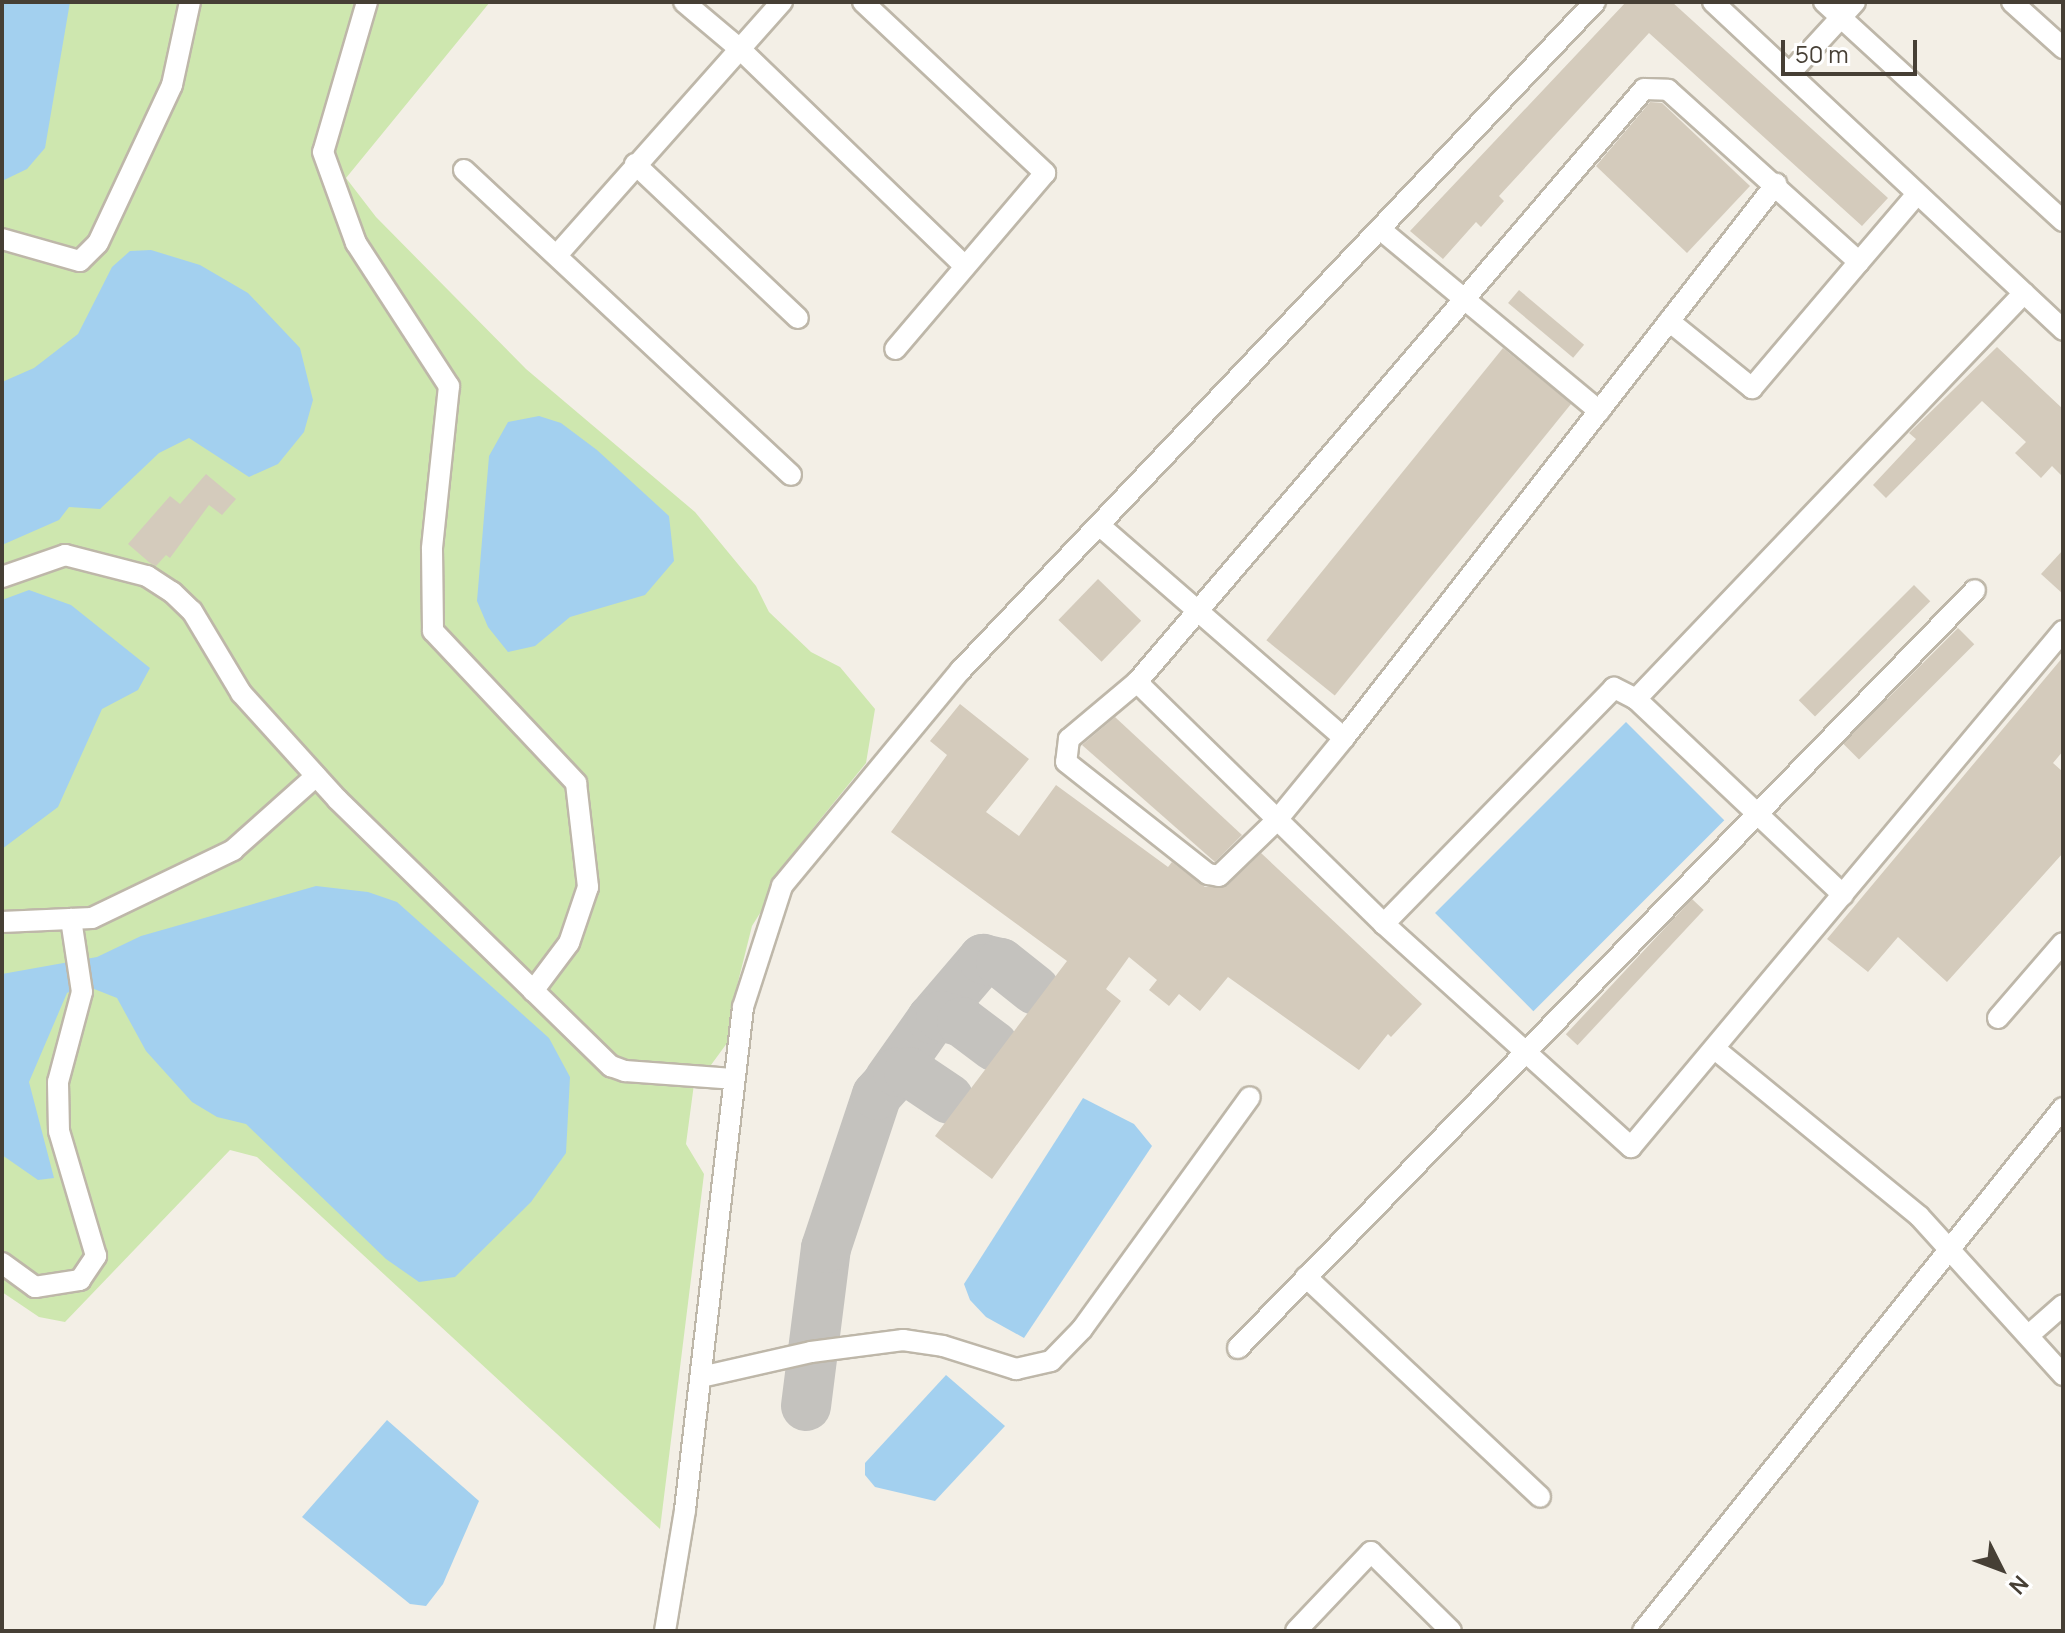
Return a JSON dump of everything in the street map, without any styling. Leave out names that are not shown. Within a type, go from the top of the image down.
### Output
[{"type":"street","points":[[2,239],[80,261],[98,243],[172,85],[190,2]]},
{"type":"street","points":[[367,2],[323,152],[356,243],[449,386],[432,549],[433,631],[576,783],[588,887],[569,943],[533,991]]},
{"type":"street","points":[[684,2],[741,50],[965,266]]},
{"type":"street","points":[[557,255],[782,2]]},
{"type":"street","points":[[863,2],[1043,167],[1045,173],[895,349]]},
{"type":"street","points":[[665,1631],[701,1377],[743,1007],[782,886],[961,670],[1595,2]]},
{"type":"street","points":[[1713,2],[2063,330]]},
{"type":"street","points":[[1824,2],[2063,221]]},
{"type":"street","points":[[1790,73],[1855,2]]},
{"type":"street","points":[[2012,2],[2063,48]]},
{"type":"street","points":[[1776,184],[1344,738],[1277,820],[1214,877],[1066,762],[1069,739],[1137,682],[1651,85],[1668,90],[1776,184],[1859,262]]},
{"type":"street","points":[[635,164],[798,318]]},
{"type":"street","points":[[464,170],[791,475]]},
{"type":"street","points":[[1669,321],[1752,388],[1917,194]]},
{"type":"street","points":[[1380,229],[1599,411]]},
{"type":"street","points":[[1636,699],[2024,293]]},
{"type":"street","points":[[1099,525],[1344,738]]},
{"type":"street","points":[[2,577],[65,555],[147,576],[192,611],[241,693],[316,776],[533,991],[618,1070],[733,1079]]},
{"type":"street","points":[[1238,1348],[1524,1050],[1975,590]]},
{"type":"street","points":[[1137,682],[1384,924],[1631,1147],[2063,631]]},
{"type":"street","points":[[1384,924],[1614,688],[1636,699],[1843,895]]},
{"type":"street","points":[[2,922],[92,918],[233,850],[316,776]]},
{"type":"street","points":[[2,1263],[35,1287],[80,1280],[96,1256],[59,1131],[58,1082],[76,1028],[82,992],[71,919]]},
{"type":"street","points":[[1998,1018],[2063,943]]},
{"type":"street","points":[[1715,1049],[1951,1247],[2063,1375]]},
{"type":"street","points":[[701,1377],[811,1352],[903,1340],[943,1346],[1016,1369],[1051,1361],[1082,1329],[1250,1097]]},
{"type":"street","points":[[1643,1631],[2063,1108]]},
{"type":"street","points":[[1306,1277],[1540,1497]]},
{"type":"street","points":[[2029,1335],[2063,1305]]},
{"type":"street","points":[[1296,1631],[1371,1552],[1451,1631]]},
{"type":"green space","points":[[2,2],[490,2],[346,178],[376,217],[526,369],[695,512],[756,586],[769,612],[811,652],[840,667],[875,709],[866,763],[814,827],[752,926],[736,990],[730,1039],[711,1065],[696,1069],[686,1144],[704,1174],[660,1529],[257,1157],[230,1150],[65,1322],[39,1317],[2,1292]]},
{"type":"water","points":[[2,2],[70,2],[45,148],[27,169],[2,181]]},
{"type":"water","points":[[151,250],[200,265],[248,293],[300,348],[313,400],[304,432],[278,464],[249,477],[189,438],[159,453],[100,509],[69,507],[59,520],[2,545],[2,382],[34,368],[78,334],[112,267],[130,251]]},
{"type":"water","points":[[539,416],[561,423],[597,450],[669,516],[674,561],[645,595],[570,617],[535,646],[508,652],[488,627],[477,601],[489,456],[508,422]]},
{"type":"water","points":[[29,590],[71,605],[150,668],[138,690],[102,709],[58,807],[2,849],[2,600]]},
{"type":"water","points":[[1626,722],[1724,820],[1533,1011],[1435,913]]},
{"type":"water","points":[[316,886],[368,892],[397,902],[549,1038],[570,1077],[566,1153],[531,1202],[455,1277],[419,1282],[386,1259],[246,1124],[217,1117],[192,1102],[146,1051],[117,998],[84,985],[67,993],[29,1082],[54,1178],[38,1180],[2,1155],[2,974],[97,957],[141,936]]},
{"type":"water","points":[[1083,1098],[1134,1124],[1152,1146],[1024,1338],[986,1317],[970,1300],[964,1284]]},
{"type":"water","points":[[946,1375],[1005,1426],[935,1501],[875,1487],[865,1475],[865,1463]]},
{"type":"water","points":[[387,1420],[479,1501],[443,1584],[426,1606],[410,1604],[302,1517]]},
{"type":"building","points":[[1626,2],[1672,2],[1888,198],[1862,226],[1649,33],[1499,196],[1504,201],[1481,227],[1476,222],[1443,259],[1410,231]]},
{"type":"building","points":[[1650,102],[1662,103],[1750,186],[1687,253],[1596,166]]},
{"type":"building","points":[[1519,290],[1584,345],[1573,358],[1508,303]]},
{"type":"building","points":[[1997,347],[2063,409],[2063,477],[2052,466],[2041,478],[2015,453],[2026,442],[1982,401],[1886,498],[1873,485],[1916,439],[1909,433]]},
{"type":"building","points":[[1503,348],[1571,403],[1335,696],[1266,640]]},
{"type":"building","points":[[206,474],[236,499],[222,515],[209,505],[170,558],[166,555],[156,566],[150,563],[128,544],[170,496],[180,504]]},
{"type":"building","points":[[2063,550],[2063,594],[2041,574]]},
{"type":"building","points":[[1098,579],[1141,621],[1102,662],[1058,620]]},
{"type":"building","points":[[1914,585],[1930,601],[1815,717],[1799,700]]},
{"type":"building","points":[[1958,628],[1974,644],[1859,760],[1843,743]]},
{"type":"building","points":[[2063,657],[2063,751],[2053,763],[2063,772],[2063,853],[1947,982],[1898,937],[1868,972],[1827,939]]},
{"type":"building","points":[[960,704],[1029,759],[986,812],[1019,836],[1056,785],[1168,867],[1172,862],[1205,887],[1227,886],[1261,853],[1422,1004],[1391,1037],[1388,1034],[1359,1070],[1228,977],[1200,1011],[1179,994],[1169,1006],[1149,990],[1157,980],[1129,957],[1106,989],[1121,1001],[992,1179],[935,1136],[1067,961],[891,832],[947,755],[930,741]]},
{"type":"building","points":[[1115,717],[1242,835],[1215,862],[1082,745]]},
{"type":"building","points":[[1692,899],[1704,910],[1578,1045],[1566,1034]]},
{"type":"taxiway","points":[[932,1019],[983,959],[1001,963],[1035,990]]},
{"type":"taxiway","points":[[889,1080],[932,1019],[941,1016],[962,1022],[994,1046]]},
{"type":"taxiway","points":[[806,1406],[826,1248],[877,1095],[898,1072],[909,1072],[949,1099]]}]
